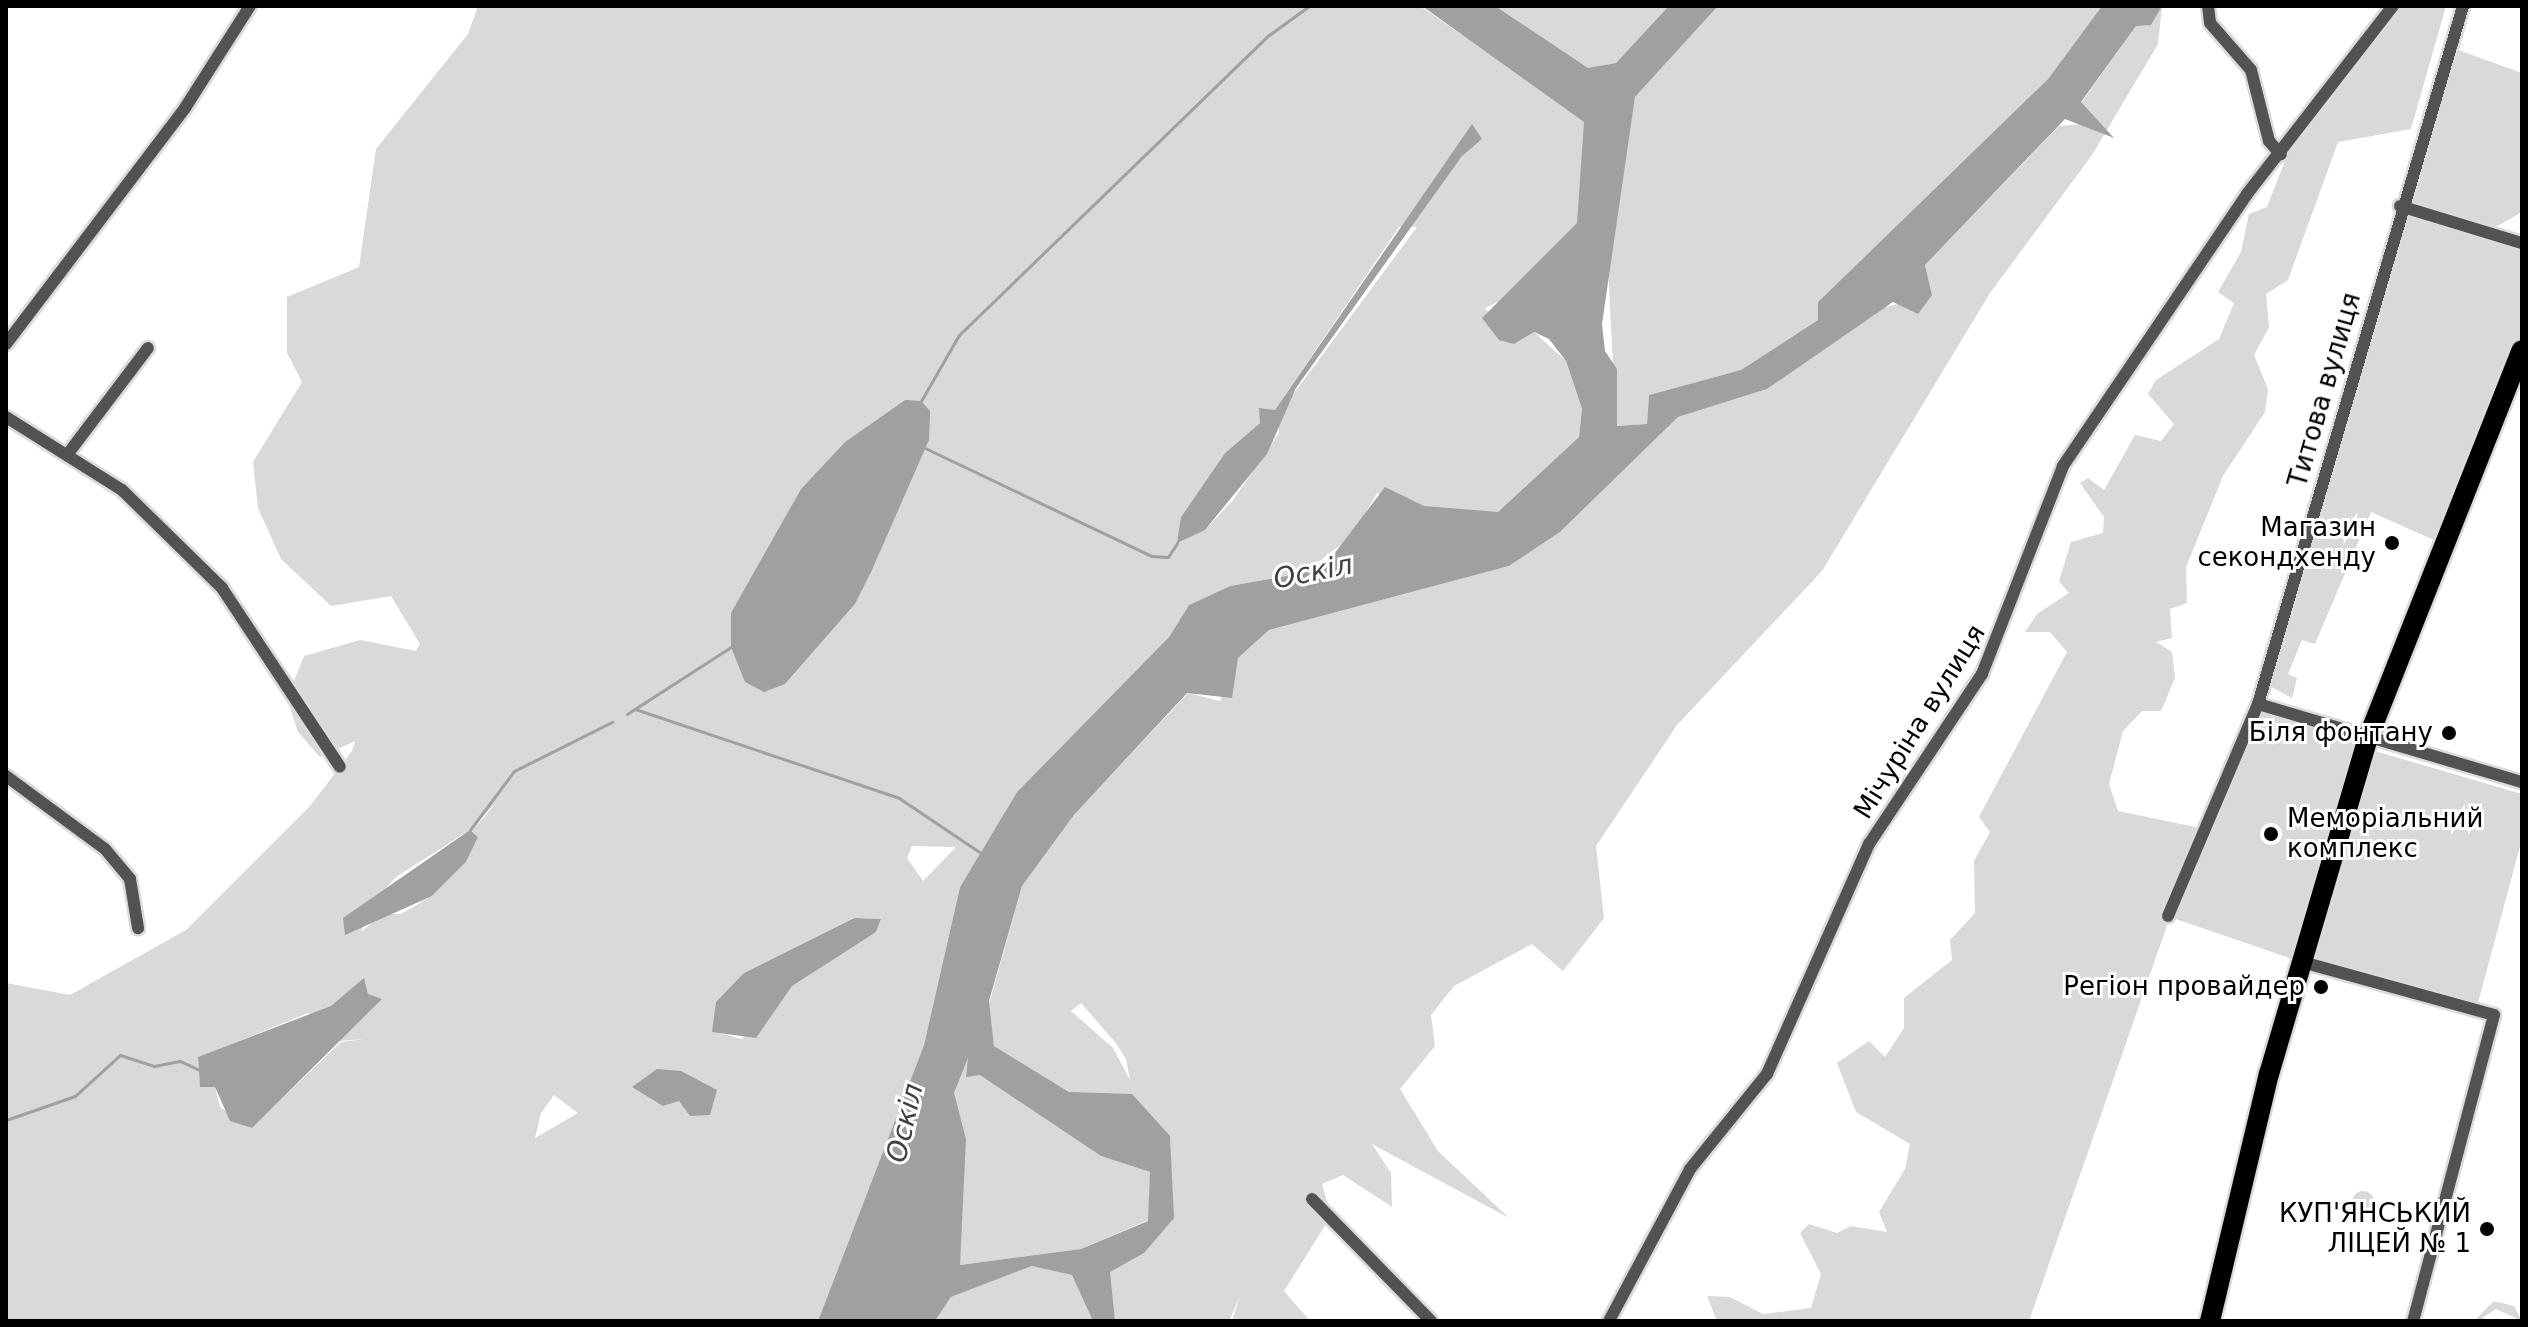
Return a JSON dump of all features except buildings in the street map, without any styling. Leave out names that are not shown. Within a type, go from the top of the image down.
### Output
[{"type":"main road","points":[[2210,1321],[2302,962],[2368,738],[2522,350]]},
{"type":"street","points":[[6,344],[185,108],[250,6]]},
{"type":"street","points":[[2208,6],[2210,23],[2251,70],[2269,141],[2281,155]]},
{"type":"street","name":"Мічуріна вулиця","points":[[1609,1321],[1690,1169],[1767,1074],[1869,844],[1982,674],[2063,466],[2281,155],[2393,6]]},
{"type":"street","name":"Титова вулиця","points":[[2168,916],[2258,704],[2400,206],[2463,6]]},
{"type":"street","points":[[2400,206],[2522,243]]},
{"type":"street","points":[[67,455],[148,348]]},
{"type":"street","points":[[6,417],[122,490],[222,588],[340,767]]},
{"type":"street","points":[[2258,704],[2522,782]]},
{"type":"street","points":[[6,776],[105,849],[130,879],[138,928]]},
{"type":"street","points":[[2302,962],[2494,1015],[2413,1321]]},
{"type":"street","points":[[1312,1199],[1431,1321]]},
{"type":"shaded area","points":[[478,6],[1420,6],[1471,41],[1476,33],[1586,120],[1579,226],[1510,296],[1485,308],[1514,344],[1534,332],[1566,361],[1582,409],[1579,437],[1498,512],[1454,530],[1377,493],[1352,536],[1304,573],[1230,586],[1189,605],[1169,637],[1017,792],[960,887],[924,1045],[818,1321],[6,1321],[6,983],[70,995],[186,930],[310,806],[352,751],[355,741],[320,757],[298,732],[287,698],[304,656],[360,640],[416,651],[420,644],[391,596],[331,606],[281,559],[258,508],[253,462],[302,382],[287,353],[287,297],[359,267],[376,149],[468,34]],"holes":[[[1399,227],[1417,227],[1278,415],[1279,433],[1233,500],[1205,530],[1181,517],[1225,453],[1275,410]],[[905,400],[925,448],[855,604],[785,684],[754,574],[801,489],[845,442]],[[497,802],[472,831],[478,837],[466,862],[432,896],[401,914],[383,914],[361,932],[370,906],[396,877],[468,831]],[[912,846],[955,847],[923,881],[907,858]],[[853,918],[881,919],[876,932],[791,980],[742,1039],[712,1031],[744,973]],[[308,1013],[339,1041],[365,1039],[341,1042],[251,1128],[220,1107],[215,1087],[200,1086],[198,1058]],[[554,1095],[578,1113],[535,1138],[541,1113]]]},
{"type":"shaded area","points":[[1492,6],[1672,6],[1616,63],[1587,69]]},
{"type":"shaded area","points":[[1718,6],[2102,6],[2048,79],[1818,302],[1818,320],[1741,370],[1649,395],[1647,424],[1616,426],[1608,266],[1635,97]]},
{"type":"shaded area","points":[[2162,6],[2158,44],[2092,155],[1990,293],[1822,571],[1677,725],[1596,846],[1604,918],[1563,971],[1532,944],[1454,986],[1431,1015],[1435,1046],[1400,1089],[1438,1151],[1509,1218],[1372,1144],[1391,1173],[1392,1207],[1343,1175],[1322,1184],[1331,1216],[1284,1291],[1310,1321],[1232,1321],[1240,1296],[1229,1321],[1112,1321],[1107,1270],[1144,1253],[1170,1137],[1069,1092],[994,1046],[989,1004],[1022,886],[1074,815],[1188,693],[1220,701],[1238,658],[1269,630],[1509,566],[1560,532],[1678,417],[1767,389],[1879,309],[1932,295],[1925,265],[2059,126],[2093,123],[2081,103],[2146,12]],"holes":[[[1081,1003],[1126,1059],[1130,1080],[1113,1048],[1071,1011]]]},
{"type":"shaded area","points":[[2393,6],[2446,6],[2411,129],[2338,142],[2288,280],[2266,294],[2269,327],[2254,355],[2268,389],[2265,412],[2223,476],[2186,567],[2187,603],[2170,609],[2172,638],[2156,642],[2172,652],[2175,678],[2161,711],[2142,711],[2123,731],[2109,784],[2118,811],[2205,829],[2252,719],[2262,712],[2355,740],[2292,959],[2170,917],[2029,1321],[1717,1321],[1707,1296],[1730,1297],[1763,1314],[1811,1308],[1821,1274],[1800,1233],[1809,1224],[1837,1233],[1851,1226],[1887,1232],[1879,1212],[1905,1169],[1910,1144],[1856,1112],[1837,1063],[1869,1041],[1885,1057],[1904,1028],[1904,998],[1952,960],[1950,940],[1975,913],[1974,861],[1990,832],[1979,817],[2067,652],[2050,632],[2025,632],[2037,614],[2069,593],[2059,581],[2071,542],[2103,533],[2104,517],[2080,483],[2088,478],[2104,490],[2135,435],[2161,441],[2174,424],[2148,394],[2156,380],[2219,339],[2234,303],[2218,292],[2241,252],[2249,214],[2267,207],[2292,143]]},
{"type":"shaded area","points":[[2450,47],[2522,73],[2522,212],[2487,232],[2522,243],[2522,373],[2364,722],[2434,540],[2371,512],[2315,644],[2302,640],[2288,674],[2297,678],[2292,698],[2264,683]]},
{"type":"shaded area","points":[[2375,751],[2522,794],[2522,839],[2476,1010],[2309,964]]},
{"type":"shaded area","points":[[970,1052],[982,1071],[1086,1137],[1101,1156],[1150,1172],[1153,1218],[1081,1249],[960,1265],[954,1093]]},
{"type":"shaded area","points":[[2363,1191],[2371,1194],[2374,1202],[2371,1210],[2363,1213],[2355,1210],[2352,1202],[2355,1194]]},
{"type":"shaded area","points":[[1032,1266],[1073,1272],[1093,1321],[935,1321],[951,1297]]},
{"type":"shaded area","points":[[2494,1301],[2514,1306],[2522,1321],[2496,1309],[2482,1318],[2492,1321],[2474,1321]]},
{"type":"water","name":"Оскіл","points":[[1422,6],[1495,6],[1588,68],[1616,63],[1669,6],[1718,6],[1635,97],[1602,324],[1605,351],[1617,369],[1617,426],[1647,424],[1649,395],[1741,370],[1818,320],[1818,302],[2048,79],[2102,6],[2162,6],[2151,25],[2136,26],[2081,102],[2114,138],[2065,119],[1925,265],[1932,295],[1918,314],[1893,302],[1767,389],[1678,417],[1560,532],[1509,566],[1269,630],[1238,658],[1232,698],[1187,693],[1074,815],[1022,886],[989,1001],[994,1046],[1069,1092],[1132,1094],[1170,1136],[1174,1218],[1144,1253],[1110,1272],[1115,1321],[1093,1321],[1072,1275],[1032,1266],[951,1297],[935,1321],[818,1321],[924,1045],[960,887],[1017,792],[1169,637],[1189,605],[1230,586],[1304,573],[1331,558],[1385,487],[1424,506],[1498,512],[1579,437],[1582,409],[1566,361],[1549,339],[1534,332],[1514,344],[1499,340],[1482,318],[1577,223],[1584,122]],"holes":[[[968,1058],[966,1077],[980,1075],[1101,1156],[1150,1172],[1148,1221],[1081,1249],[960,1265],[966,1139],[954,1093]]]},
{"type":"water","points":[[1472,124],[1482,139],[1462,156],[1296,388],[1267,454],[1205,530],[1177,543],[1181,517],[1225,453],[1260,423],[1259,408],[1275,410]]},
{"type":"water","points":[[905,400],[921,401],[930,411],[929,440],[871,572],[855,604],[785,684],[764,692],[745,682],[731,647],[731,613],[801,489],[845,442]]},
{"type":"water","points":[[470,830],[478,837],[466,862],[432,896],[345,935],[343,918]]},
{"type":"water","points":[[854,918],[881,919],[876,932],[792,986],[756,1038],[712,1032],[716,1002],[744,973]]},
{"type":"water","points":[[364,978],[368,994],[382,999],[252,1128],[230,1121],[215,1087],[200,1087],[198,1057],[331,1006]]},
{"type":"water","points":[[657,1069],[681,1071],[717,1090],[710,1115],[690,1116],[679,1101],[663,1106],[632,1087]]},
{"type":"waterway","points":[[921,401],[959,335],[1269,35],[1309,6]]},
{"type":"waterway","points":[[925,448],[1151,556],[1168,557],[1177,543]]},
{"type":"waterway","points":[[627,714],[731,647]]},
{"type":"waterway","points":[[635,709],[899,798],[981,853]]},
{"type":"waterway","points":[[470,830],[514,771],[612,722]]},
{"type":"waterway","points":[[6,1120],[75,1096],[120,1055],[154,1066],[180,1061],[201,1071]]},
{"type":"place","name":"Магазин секондхенду","points":[[2392,543]]},
{"type":"place","name":"Біля фонтану","points":[[2449,733]]},
{"type":"place","name":"Меморіальний комплекс","points":[[2271,834]]},
{"type":"place","name":"Регіон провайдер","points":[[2321,987]]},
{"type":"place","name":"КУП'ЯНСЬКИЙ ЛІЦЕЙ № 1","points":[[2487,1229]]}]
